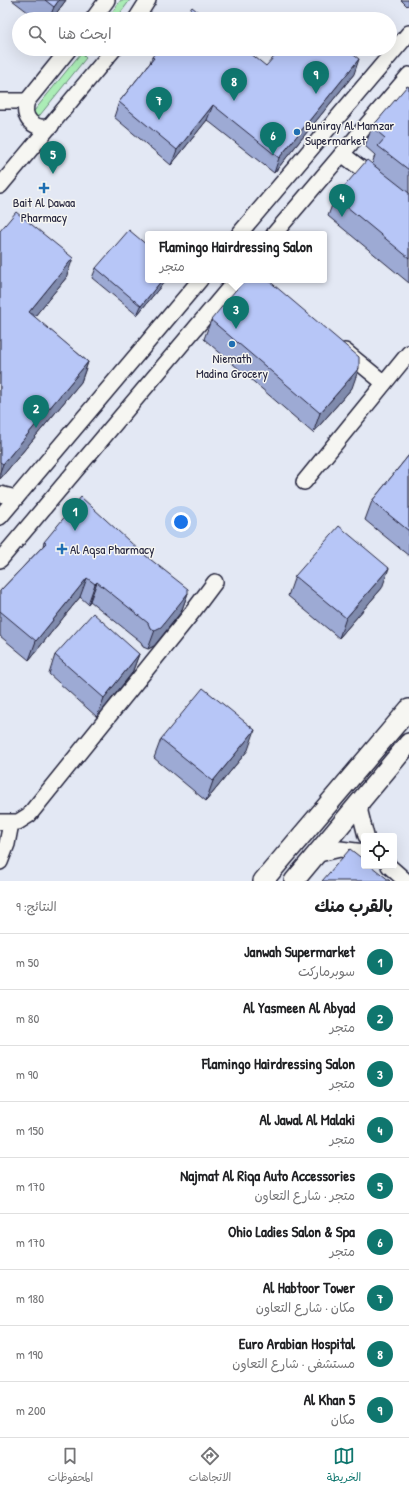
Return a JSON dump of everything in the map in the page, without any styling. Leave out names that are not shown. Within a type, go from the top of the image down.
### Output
[{"type":"main road","points":[[263,881],[409,709]]},
{"type":"main road","points":[[294,881],[409,743]]},
{"type":"street","points":[[98,12],[107,0]]},
{"type":"street","points":[[140,12],[148,0]]},
{"type":"street","points":[[397,47],[409,33]]},
{"type":"street","points":[[51,126],[40,128],[30,122],[25,112],[27,101],[63,56]]},
{"type":"street","points":[[0,186],[108,56]]},
{"type":"street","points":[[242,231],[390,56]]},
{"type":"street","points":[[277,231],[409,74]]},
{"type":"street","points":[[0,101],[27,101]]},
{"type":"street","points":[[342,154],[385,187]]},
{"type":"street","points":[[0,517],[197,283]]},
{"type":"street","points":[[0,560],[233,283]]},
{"type":"street","points":[[336,344],[384,383]]},
{"type":"street","points":[[304,482],[409,353]]},
{"type":"street","points":[[0,494],[16,498]]},
{"type":"street","points":[[0,862],[7,844],[6,822],[24,819],[29,815],[191,614],[215,582]]},
{"type":"street","points":[[361,800],[360,812],[365,833]]},
{"type":"street","points":[[315,855],[340,850],[361,852]]},
{"type":"street","points":[[392,869],[406,881]]},
{"type":"green space","points":[[121,0],[130,0],[121,12],[112,12]]},
{"type":"green space","points":[[79,56],[84,56],[86,58],[36,120],[30,116]]},
{"type":"building","points":[[45,0],[59,0],[54,7]]},
{"type":"building","points":[[192,7],[198,12],[188,12]]},
{"type":"building","points":[[254,56],[266,66],[275,56],[355,56],[359,59],[279,158],[213,105],[177,150],[119,102],[154,58],[152,57]]},
{"type":"building","points":[[407,86],[409,87],[409,170],[378,146],[385,138],[372,127]]},
{"type":"building","points":[[367,160],[409,193],[409,258],[335,197]]},
{"type":"building","points":[[16,212],[73,258],[29,312],[88,362],[3,464],[0,462],[0,231]]},
{"type":"building","points":[[129,230],[145,243],[145,283],[160,283],[141,306],[96,268]]},
{"type":"building","points":[[242,283],[272,283],[359,357],[359,368],[320,413],[211,320]]},
{"type":"building","points":[[409,455],[409,531],[372,501]]},
{"type":"building","points":[[81,497],[141,552],[188,589],[188,593],[161,627],[155,630],[150,628],[148,623],[97,582],[95,584],[87,578],[36,641],[0,611],[0,591],[46,543],[44,542]]},
{"type":"building","points":[[339,526],[389,568],[346,618],[295,576]]},
{"type":"building","points":[[93,613],[139,654],[104,698],[55,655]]},
{"type":"building","points":[[203,688],[255,730],[213,781],[161,739]]},
{"type":"building","points":[[350,849],[361,858],[361,869],[375,869],[390,881],[322,881]]},
{"type":"place","name":"Al Khan 5","points":[[316,94]]},
{"type":"place","name":"Euro Arabian Hospital","points":[[234,101]]},
{"type":"place","name":"Al Habtoor Tower","points":[[159,120]]},
{"type":"place","name":"Buniray Al Mamzar Supermarket","points":[[297,132]]},
{"type":"place","name":"Ohio Ladies Salon & Spa","points":[[273,155]]},
{"type":"place","name":"Najmat Al Riqa Auto Accessories","points":[[53,174]]},
{"type":"place","name":"Bait Al Dawaa Pharmacy","points":[[44,188]]},
{"type":"place","name":"Al Jawal Al Malaki","points":[[342,217]]},
{"type":"place","name":"Flamingo Hairdressing Salon","points":[[236,329]]},
{"type":"place","name":"Niemath Madina Grocery","points":[[232,344]]},
{"type":"place","name":"Al Yasmeen Al Abyad","points":[[36,428]]},
{"type":"place","name":"Janwah Supermarket","points":[[75,531]]},
{"type":"place","name":"Al Aqsa Pharmacy","points":[[62,549]]}]
